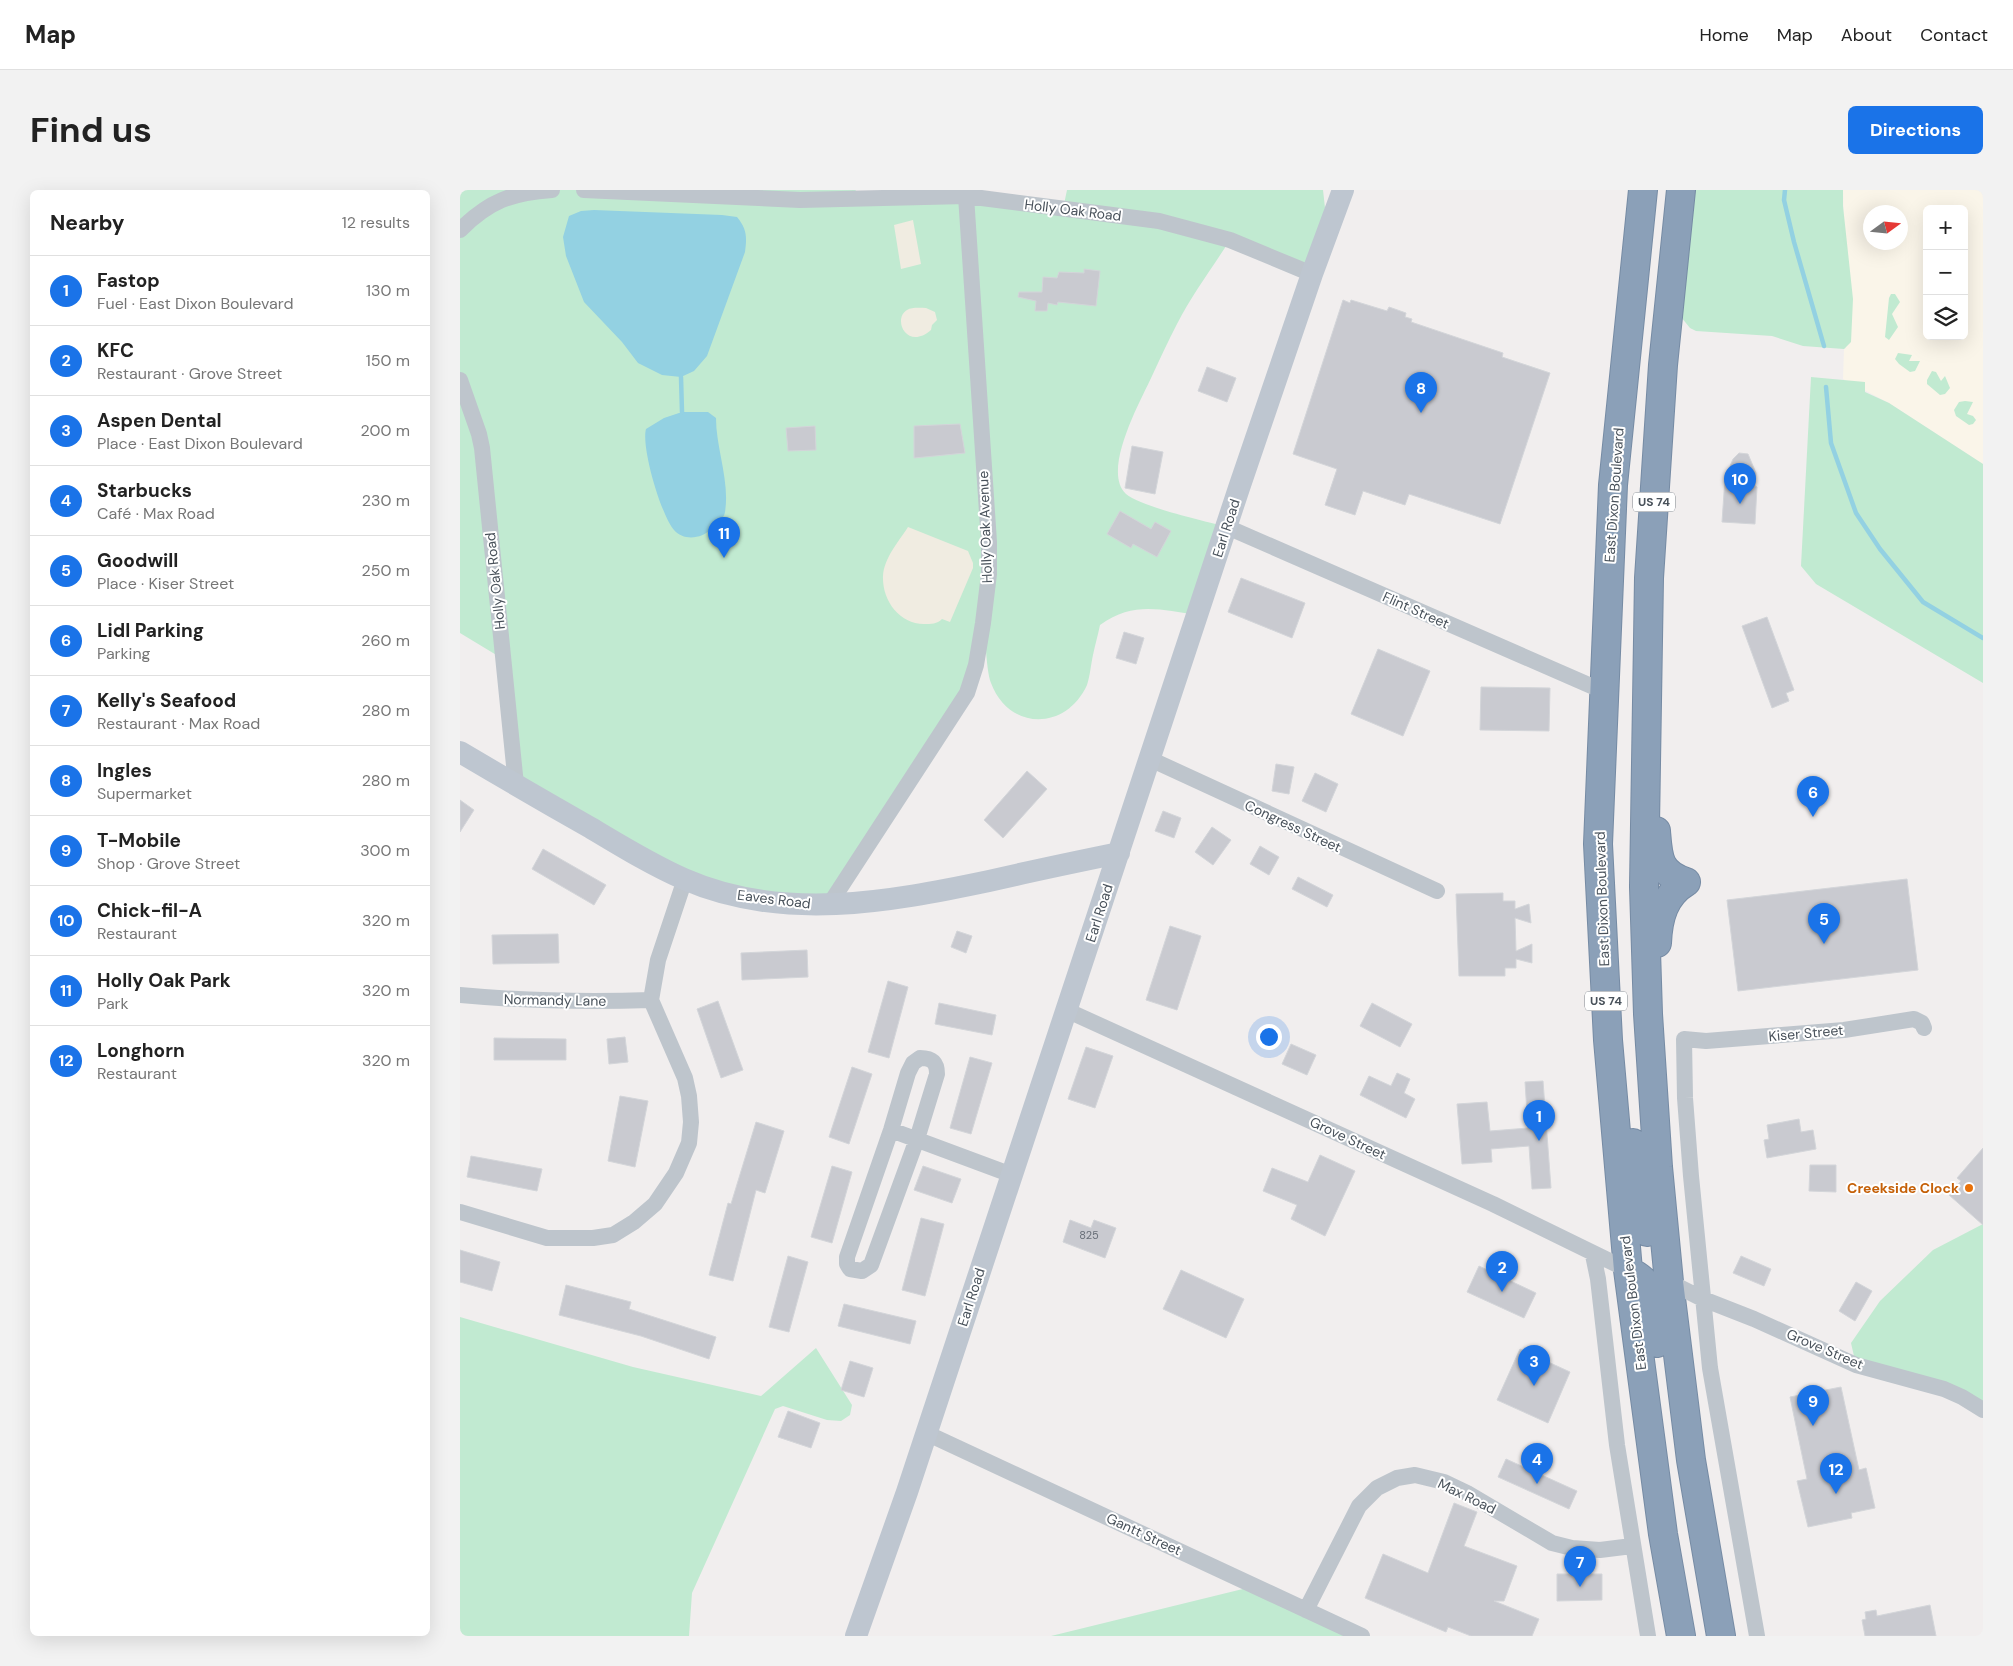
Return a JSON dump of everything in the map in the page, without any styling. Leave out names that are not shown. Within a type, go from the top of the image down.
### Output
[{"type":"highway","name":"East Dixon Boulevard","points":[[1643,190],[1613,485],[1606,692],[1598,844],[1608,1040],[1628,1270],[1663,1534],[1681,1636]]},
{"type":"highway","name":"US 74","points":[[1681,190],[1663,365],[1651,540],[1644,888],[1648,1014],[1658,1167],[1669,1282],[1691,1460],[1721,1636]]},
{"type":"highway","points":[[1647,725],[1658,854],[1669,875],[1686,882],[1672,892],[1660,917],[1657,932],[1655,1006],[1648,1014]]},
{"type":"highway","points":[[1608,1040],[1625,1088],[1652,1260],[1656,1269],[1669,1282]]},
{"type":"highway","points":[[1628,1270],[1640,1277],[1646,1284],[1649,1292],[1661,1371],[1676,1440],[1691,1460]]},
{"type":"main road","name":"Earl Road","points":[[856,1636],[926,1432],[1312,274],[1343,190]]},
{"type":"main road","name":"Eaves Road","points":[[460,752],[630,851],[685,879],[727,893],[767,901],[829,905],[882,901],[933,893],[1118,853]]},
{"type":"street","points":[[460,230],[477,213],[499,200],[532,191],[552,190]]},
{"type":"street","name":"Holly Oak Road","points":[[584,190],[800,200],[966,196],[1159,221],[1230,240],[1312,274]]},
{"type":"street","name":"Holly Oak Avenue","points":[[829,905],[967,693],[976,666],[989,574],[989,542],[966,196]]},
{"type":"street","name":"Holly Oak Road","points":[[460,380],[482,448],[516,785]]},
{"type":"street","name":"Flint Street","points":[[1227,527],[1606,692]]},
{"type":"street","name":"Congress Street","points":[[1150,759],[1437,891]]},
{"type":"street","points":[[460,1212],[546,1238],[594,1238],[613,1235],[634,1222],[655,1204],[676,1173],[689,1143],[691,1122],[689,1096],[685,1078],[651,1000],[658,960],[685,879]]},
{"type":"street","name":"Normandy Lane","points":[[460,995],[502,999],[583,1002],[651,1000]]},
{"type":"street","name":"Grove Street","points":[[1066,1010],[1493,1204],[1628,1270]]},
{"type":"street","name":"Kiser Street","points":[[1703,1299],[1688,1147],[1684,1039],[1706,1041],[1844,1030],[1914,1019],[1922,1023],[1924,1028]]},
{"type":"street","points":[[920,1058],[930,1058],[936,1064],[937,1074],[917,1139],[872,1265],[862,1271],[850,1269],[847,1264],[847,1257],[891,1130],[908,1073],[913,1063],[920,1058]]},
{"type":"street","points":[[891,1130],[1012,1175]]},
{"type":"street","points":[[1593,1254],[1598,1279],[1617,1445],[1648,1636]]},
{"type":"street","name":"Grove Street","points":[[1669,1282],[1703,1299],[1754,1318],[1856,1364],[1944,1389],[1962,1396],[1983,1410]]},
{"type":"street","points":[[1703,1299],[1710,1368],[1757,1636]]},
{"type":"street","name":"Gantt Street","points":[[926,1432],[1362,1636]]},
{"type":"street","name":"Max Road","points":[[1306,1610],[1359,1506],[1377,1488],[1397,1478],[1415,1475],[1444,1482],[1467,1493],[1552,1543],[1572,1548],[1600,1550],[1632,1546]]},
{"type":"shaded area","points":[[1843,190],[1983,190],[1983,464],[1889,403],[1843,379],[1844,349],[1846,348]]},
{"type":"green space","points":[[460,190],[856,190],[851,198],[1063,209],[1067,190],[1323,190],[1325,208],[1312,275],[1230,240],[1177,324],[1132,418],[1120,453],[1119,483],[1126,494],[1159,509],[1227,527],[1198,615],[1148,609],[1136,610],[1112,617],[1100,625],[1087,685],[1078,700],[1066,711],[1052,717],[1038,719],[1024,717],[1011,710],[999,699],[989,677],[984,626],[976,665],[829,905],[727,893],[516,785],[503,659],[460,633]]},
{"type":"green space","points":[[1694,190],[1843,190],[1853,299],[1851,342],[1844,349],[1803,346],[1772,336],[1696,331],[1690,328],[1681,317]]},
{"type":"green space","points":[[1891,294],[1895,294],[1900,302],[1892,314],[1898,327],[1889,340],[1885,337]]},
{"type":"green space","points":[[1898,353],[1912,355],[1909,361],[1920,361],[1915,371],[1910,372],[1899,364],[1895,359]]},
{"type":"green space","points":[[1932,371],[1936,372],[1941,381],[1945,376],[1950,388],[1945,394],[1940,395],[1927,384]]},
{"type":"green space","points":[[1811,377],[1865,382],[1865,392],[1889,403],[1983,464],[1983,683],[1816,584],[1801,566]]},
{"type":"green space","points":[[1959,402],[1973,402],[1967,414],[1973,416],[1976,420],[1973,424],[1969,425],[1956,416],[1954,410]]},
{"type":"green space","points":[[1983,1224],[1983,1410],[1856,1365],[1851,1343],[1880,1301],[1933,1250]]},
{"type":"green space","points":[[460,1317],[633,1367],[761,1396],[816,1348],[852,1405],[850,1415],[841,1421],[827,1420],[783,1406],[775,1409],[692,1593],[689,1636],[460,1636]]},
{"type":"green space","points":[[1255,1586],[1362,1636],[1051,1636]]},
{"type":"sand","points":[[913,220],[921,264],[901,269],[894,225]]},
{"type":"sand","points":[[911,308],[926,308],[935,312],[937,320],[932,325],[931,330],[922,336],[915,337],[909,335],[902,326],[903,314]]},
{"type":"sand","points":[[908,527],[968,551],[973,568],[950,622],[942,619],[931,624],[924,624],[907,620],[894,609],[885,594],[883,576],[886,563],[892,550]]},
{"type":"water","points":[[581,211],[722,215],[737,217],[743,225],[746,233],[745,252],[707,356],[694,371],[681,377],[662,375],[638,363],[622,342],[584,302],[566,256],[563,237],[569,216]]},
{"type":"water","points":[[682,412],[708,412],[716,418],[726,489],[723,517],[707,532],[698,537],[687,537],[678,534],[669,522],[653,481],[646,450],[646,429],[664,418]]},
{"type":"building","points":[[1084,269],[1100,271],[1096,306],[1058,302],[1057,305],[1048,303],[1047,311],[1035,311],[1036,301],[1018,297],[1019,292],[1042,292],[1043,277],[1057,278],[1059,272],[1084,273]]},
{"type":"building","points":[[1343,300],[1350,303],[1351,300],[1387,311],[1389,307],[1406,313],[1405,317],[1412,319],[1411,322],[1503,353],[1502,357],[1550,373],[1500,524],[1409,494],[1405,505],[1363,491],[1355,515],[1325,505],[1337,469],[1293,454]]},
{"type":"building","points":[[1207,367],[1236,378],[1227,402],[1198,391]]},
{"type":"building","points":[[960,424],[965,453],[914,458],[914,426]]},
{"type":"building","points":[[815,426],[816,450],[788,451],[786,428]]},
{"type":"building","points":[[1132,446],[1163,452],[1155,494],[1125,488]]},
{"type":"building","points":[[1739,453],[1748,454],[1756,473],[1755,524],[1722,522],[1725,478],[1733,459]]},
{"type":"building","points":[[1120,511],[1151,529],[1155,522],[1171,531],[1157,557],[1133,544],[1131,548],[1107,534]]},
{"type":"building","points":[[1241,578],[1305,603],[1292,638],[1228,612]]},
{"type":"building","points":[[1767,617],[1794,690],[1786,693],[1789,701],[1772,708],[1742,626]]},
{"type":"building","points":[[1124,632],[1144,638],[1136,664],[1116,658]]},
{"type":"building","points":[[1378,649],[1430,671],[1403,736],[1351,714]]},
{"type":"building","points":[[1481,687],[1550,688],[1549,731],[1480,730]]},
{"type":"building","points":[[1276,764],[1294,767],[1289,794],[1272,791]]},
{"type":"building","points":[[1027,771],[1047,789],[1003,838],[984,820]]},
{"type":"building","points":[[1315,773],[1338,784],[1326,812],[1302,801]]},
{"type":"building","points":[[460,800],[474,810],[460,832]]},
{"type":"building","points":[[1163,811],[1181,818],[1174,838],[1155,831]]},
{"type":"building","points":[[1212,827],[1231,840],[1213,865],[1195,852]]},
{"type":"building","points":[[1260,846],[1279,857],[1269,875],[1250,864]]},
{"type":"building","points":[[543,849],[606,885],[594,905],[532,869]]},
{"type":"building","points":[[1298,877],[1333,895],[1327,907],[1292,889]]},
{"type":"building","points":[[1907,879],[1918,970],[1738,991],[1727,900]]},
{"type":"building","points":[[1503,893],[1503,901],[1515,901],[1515,909],[1529,904],[1531,923],[1515,918],[1516,951],[1532,944],[1532,963],[1516,959],[1516,968],[1505,968],[1505,976],[1459,976],[1456,894]]},
{"type":"building","points":[[1170,926],[1201,936],[1177,1010],[1146,1000]]},
{"type":"building","points":[[957,931],[972,936],[966,953],[951,947]]},
{"type":"building","points":[[558,934],[559,963],[493,964],[492,935]]},
{"type":"building","points":[[807,950],[808,977],[742,980],[741,953]]},
{"type":"building","points":[[888,981],[908,987],[889,1058],[868,1052]]},
{"type":"building","points":[[718,1001],[743,1070],[721,1078],[697,1009]]},
{"type":"building","points":[[939,1003],[996,1015],[992,1035],[935,1024]]},
{"type":"building","points":[[1372,1003],[1412,1024],[1400,1047],[1360,1026]]},
{"type":"building","points":[[625,1037],[628,1062],[609,1064],[607,1039]]},
{"type":"building","points":[[494,1038],[566,1039],[566,1060],[494,1060]]},
{"type":"building","points":[[1291,1044],[1316,1055],[1307,1075],[1282,1064]]},
{"type":"building","points":[[1086,1047],[1113,1056],[1095,1108],[1068,1099]]},
{"type":"building","points":[[970,1057],[992,1063],[971,1134],[950,1128]]},
{"type":"building","points":[[852,1067],[872,1074],[849,1144],[829,1137]]},
{"type":"building","points":[[1397,1073],[1410,1079],[1404,1093],[1415,1099],[1406,1118],[1360,1095],[1369,1076],[1391,1086]]},
{"type":"building","points":[[1543,1081],[1551,1188],[1532,1189],[1529,1146],[1491,1149],[1492,1162],[1462,1164],[1457,1104],[1487,1102],[1490,1131],[1528,1128],[1525,1082]]},
{"type":"building","points":[[620,1096],[648,1101],[635,1167],[608,1161]]},
{"type":"building","points":[[1799,1119],[1801,1132],[1813,1130],[1816,1149],[1767,1158],[1764,1140],[1769,1139],[1767,1125]]},
{"type":"building","points":[[756,1122],[784,1131],[765,1193],[756,1190],[733,1281],[709,1275],[728,1203],[731,1204]]},
{"type":"building","name":"Creekside Clock","points":[[1983,1148],[1983,1225],[1949,1195],[1961,1181],[1957,1178]]},
{"type":"building","points":[[1320,1155],[1355,1171],[1325,1236],[1291,1219],[1297,1205],[1263,1191],[1272,1168],[1308,1182]]},
{"type":"building","points":[[471,1156],[542,1169],[537,1191],[467,1177]]},
{"type":"building","points":[[1810,1165],[1836,1165],[1836,1192],[1809,1191]]},
{"type":"building","points":[[832,1166],[852,1172],[832,1243],[811,1237]]},
{"type":"building","points":[[923,1166],[961,1179],[952,1203],[914,1190]]},
{"type":"building","points":[[921,1218],[944,1224],[925,1296],[902,1290]]},
{"type":"building","points":[[1070,1220],[1091,1228],[1094,1220],[1116,1228],[1105,1258],[1063,1242]]},
{"type":"building","points":[[460,1250],[500,1262],[492,1291],[460,1282]]},
{"type":"building","points":[[788,1256],[808,1262],[789,1332],[769,1327]]},
{"type":"building","points":[[1741,1256],[1771,1269],[1764,1286],[1733,1273]]},
{"type":"building","points":[[1479,1266],[1536,1293],[1524,1318],[1467,1292]]},
{"type":"building","points":[[1181,1270],[1244,1299],[1226,1338],[1163,1309]]},
{"type":"building","points":[[1856,1282],[1872,1291],[1855,1321],[1839,1311]]},
{"type":"building","points":[[566,1285],[631,1302],[629,1309],[716,1337],[709,1359],[641,1336],[559,1315]]},
{"type":"building","points":[[844,1304],[916,1321],[910,1344],[838,1326]]},
{"type":"building","points":[[1520,1349],[1570,1372],[1548,1423],[1497,1400]]},
{"type":"building","points":[[850,1361],[873,1368],[864,1397],[841,1390]]},
{"type":"building","points":[[1841,1387],[1859,1470],[1866,1468],[1875,1508],[1851,1513],[1852,1518],[1808,1527],[1797,1481],[1807,1479],[1790,1397]]},
{"type":"building","points":[[788,1411],[820,1423],[811,1448],[778,1437]]},
{"type":"building","points":[[1506,1459],[1577,1491],[1569,1509],[1498,1477]]},
{"type":"building","points":[[1454,1503],[1477,1512],[1464,1546],[1517,1566],[1504,1601],[1494,1601],[1539,1619],[1532,1636],[1471,1636],[1448,1627],[1446,1632],[1365,1598],[1383,1554],[1428,1573]]},
{"type":"building","points":[[1557,1574],[1602,1574],[1602,1600],[1557,1601]]},
{"type":"building","points":[[1930,1605],[1936,1636],[1865,1636],[1862,1620],[1866,1619],[1865,1612],[1876,1610],[1877,1616]]},
{"type":"waterway","points":[[1785,190],[1784,200],[1794,242],[1824,346]]},
{"type":"waterway","points":[[681,377],[682,412]]},
{"type":"waterway","points":[[1826,387],[1831,443],[1856,513],[1880,549],[1923,602],[1983,638]]},
{"type":"place","name":"Ingles","points":[[1421,413]]},
{"type":"place","name":"Chick-fil-A","points":[[1740,504]]},
{"type":"place","name":"Holly Oak Park","points":[[724,558]]},
{"type":"place","name":"Lidl Parking","points":[[1813,817]]},
{"type":"place","name":"Goodwill","points":[[1824,944]]},
{"type":"place","name":"Fastop","points":[[1539,1141]]},
{"type":"place","name":"Creekside Clock","points":[[1969,1188]]},
{"type":"place","name":"KFC","points":[[1502,1292]]},
{"type":"place","name":"Aspen Dental","points":[[1534,1386]]},
{"type":"place","name":"T-Mobile","points":[[1813,1426]]},
{"type":"place","name":"Starbucks","points":[[1537,1484]]},
{"type":"place","name":"Longhorn","points":[[1836,1494]]},
{"type":"place","name":"Kelly's Seafood","points":[[1580,1587]]}]
